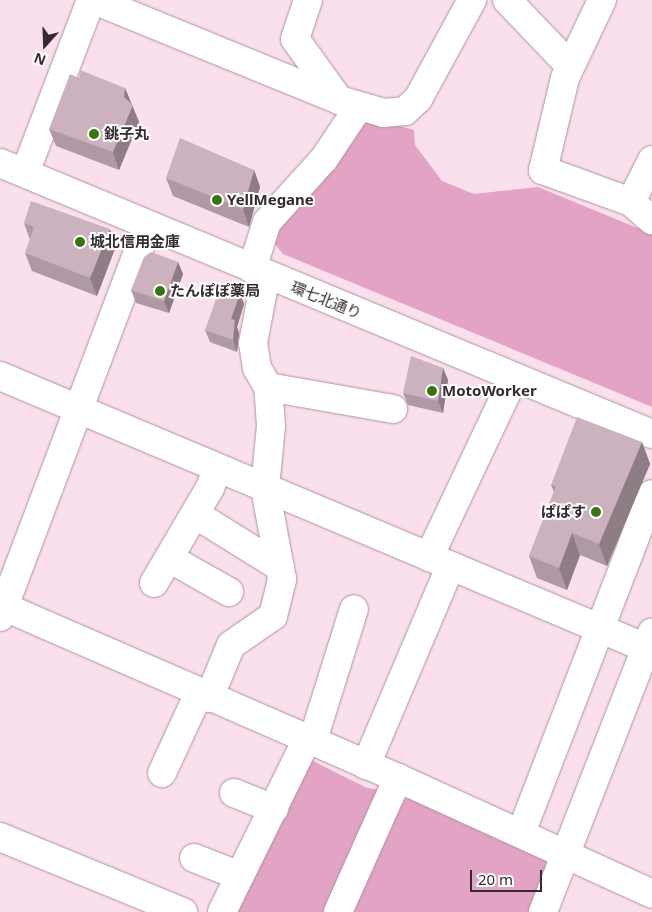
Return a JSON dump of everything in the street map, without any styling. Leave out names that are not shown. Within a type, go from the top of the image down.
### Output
[{"type":"street","points":[[25,173],[92,0],[348,104],[384,112],[405,111],[418,99],[472,0]]},
{"type":"street","points":[[308,0],[295,39],[348,104]]},
{"type":"street","points":[[507,0],[570,66]]},
{"type":"street","points":[[602,0],[570,66],[543,170],[631,202],[652,220]]},
{"type":"street","points":[[162,773],[231,646],[273,616],[282,580],[265,488],[271,426],[268,387],[257,368],[252,343],[259,272],[267,222],[324,159],[348,104]]},
{"type":"street","points":[[631,202],[652,160]]},
{"type":"street","name":"環七北通り","points":[[0,163],[652,434]]},
{"type":"street","points":[[148,226],[76,409],[1,609],[204,695],[309,742],[398,778],[652,894]]},
{"type":"street","points":[[0,376],[217,469],[601,628],[649,641],[643,685],[566,855],[543,912]]},
{"type":"street","points":[[366,765],[440,562],[514,377]]},
{"type":"street","points":[[268,387],[393,409]]},
{"type":"street","points":[[154,583],[195,514],[217,469]]},
{"type":"street","points":[[521,833],[652,494]]},
{"type":"street","points":[[195,514],[280,567]]},
{"type":"street","points":[[169,558],[229,592]]},
{"type":"street","points":[[222,912],[309,742],[354,609]]},
{"type":"street","points":[[338,912],[398,778]]},
{"type":"street","points":[[234,793],[274,809]]},
{"type":"street","points":[[0,837],[183,912]]},
{"type":"street","points":[[194,858],[240,876]]},
{"type":"shaded area","points":[[363,116],[414,130],[415,145],[442,181],[474,194],[538,187],[652,234],[652,407],[283,254],[271,239]]},
{"type":"shaded area","points":[[309,759],[367,788],[382,790],[327,912],[234,912]]},
{"type":"shaded area","points":[[404,799],[416,799],[545,858],[549,871],[533,912],[350,912]]},
{"type":"building","points":[[80,70],[125,88],[124,97],[133,105],[113,152],[49,129],[70,74],[79,78]]},
{"type":"building","points":[[180,138],[254,170],[243,209],[166,178]]},
{"type":"building","points":[[31,201],[110,229],[90,278],[25,253],[34,227],[24,223]]},
{"type":"building","points":[[151,252],[178,262],[164,301],[131,290],[144,257]]},
{"type":"building","points":[[221,285],[240,292],[231,319],[235,320],[233,340],[205,330]]},
{"type":"building","points":[[411,356],[443,368],[438,401],[403,393]]},
{"type":"building","points":[[577,417],[642,442],[599,544],[572,533],[559,568],[529,556],[556,486],[551,485]]},
{"type":"place","name":"銚子丸","points":[[94,134]]},
{"type":"place","name":"YellMegane","points":[[217,200]]},
{"type":"place","name":"城北信用金庫","points":[[80,242]]},
{"type":"place","name":"たんぽぽ薬局","points":[[160,291]]},
{"type":"place","name":"MotoWorker","points":[[432,391]]},
{"type":"place","name":"ぱぱす","points":[[596,512]]}]
